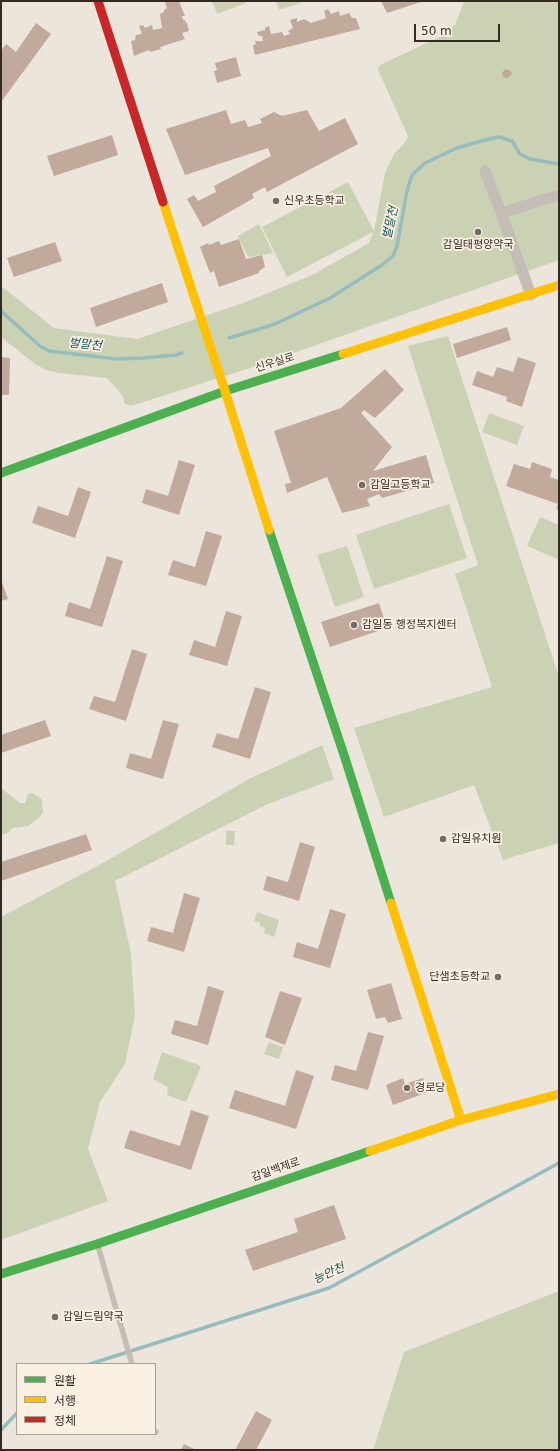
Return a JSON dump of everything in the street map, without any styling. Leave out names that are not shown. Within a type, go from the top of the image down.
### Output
[{"type":"street","points":[[98,1],[134,119],[225,391],[281,568],[350,773],[461,1120]]},
{"type":"street","points":[[485,171],[502,213],[531,295]]},
{"type":"street","points":[[502,213],[559,195]]},
{"type":"street","name":"신우실로","points":[[1,473],[225,391],[559,285]]},
{"type":"street","name":"감일백제로","points":[[1,1274],[97,1244],[461,1120],[559,1094]]},
{"type":"lane","points":[[97,1244],[121,1331],[132,1363]]},
{"type":"green space","points":[[212,1],[246,1],[246,3],[217,14]]},
{"type":"green space","points":[[276,1],[306,1],[279,10]]},
{"type":"green space","points":[[464,1],[559,1],[559,260],[253,367],[131,406],[125,404],[122,395],[107,378],[58,373],[46,370],[35,364],[1,337],[1,287],[54,328],[137,339],[246,302],[314,274],[369,243],[373,232],[287,277],[262,227],[348,182],[374,231],[385,173],[394,154],[406,141],[408,136],[378,70],[380,65],[442,36],[455,25]]},
{"type":"green space","points":[[259,224],[273,253],[248,257],[238,236]]},
{"type":"green space","points":[[448,336],[559,674],[559,843],[503,860],[474,785],[384,817],[354,728],[492,687],[455,574],[478,565],[408,346]]},
{"type":"green space","points":[[489,413],[524,426],[517,445],[482,432]]},
{"type":"green space","points":[[449,504],[467,558],[374,589],[356,535]]},
{"type":"green space","points":[[540,517],[559,525],[559,558],[557,559],[527,546]]},
{"type":"green space","points":[[347,546],[364,597],[335,607],[317,555]]},
{"type":"green space","points":[[322,745],[334,779],[268,804],[115,881],[131,954],[135,1015],[125,1064],[100,1102],[88,1149],[108,1201],[1,1240],[1,917],[101,864],[249,779]]},
{"type":"green space","points":[[1,788],[20,803],[25,803],[28,794],[32,793],[42,799],[43,812],[38,819],[28,826],[13,828],[8,833],[1,835]]},
{"type":"green space","points":[[226,831],[235,831],[234,845],[226,845]]},
{"type":"green space","points":[[257,912],[279,920],[274,937],[264,933],[265,928],[260,926],[260,923],[254,921]]},
{"type":"green space","points":[[269,1042],[283,1047],[279,1059],[264,1054]]},
{"type":"green space","points":[[162,1052],[201,1066],[186,1102],[167,1095],[168,1087],[153,1079]]},
{"type":"green space","points":[[559,1291],[559,1450],[373,1450],[404,1352]]},
{"type":"building","points":[[166,1],[179,1],[185,16],[182,16],[183,20],[187,23],[189,31],[182,33],[185,39],[160,47],[161,49],[150,52],[149,50],[134,56],[131,41],[135,40],[136,35],[142,34],[139,26],[143,25],[145,28],[152,25],[153,30],[162,28],[160,14],[167,8]]},
{"type":"building","points":[[381,1],[424,1],[387,13]]},
{"type":"building","points":[[328,9],[331,14],[339,11],[340,16],[349,13],[352,18],[356,18],[360,29],[255,55],[253,45],[256,44],[255,41],[263,41],[262,36],[259,36],[257,32],[265,30],[265,28],[269,26],[271,34],[282,32],[284,36],[290,34],[288,31],[293,28],[290,20],[297,18],[297,22],[304,19],[311,23],[326,18],[324,11]]},
{"type":"building","points":[[36,23],[51,34],[1,102],[1,51],[6,44],[16,52]]},
{"type":"building","points":[[236,57],[241,76],[217,83],[214,71],[217,70],[215,63]]},
{"type":"building","points":[[505,69],[510,70],[512,74],[508,78],[504,78],[502,73]]},
{"type":"building","name":"신우초등학교","points":[[226,110],[231,124],[245,120],[248,127],[262,123],[260,119],[274,112],[282,116],[307,110],[319,131],[345,118],[358,144],[267,192],[265,187],[252,194],[254,198],[203,227],[187,199],[194,195],[198,201],[216,192],[214,186],[271,156],[268,148],[185,175],[166,129]]},
{"type":"building","points":[[112,135],[118,155],[54,176],[47,156]]},
{"type":"building","points":[[239,239],[246,259],[262,255],[265,267],[259,271],[259,273],[219,287],[214,271],[210,273],[200,247],[208,243],[209,245],[219,241],[221,245]]},
{"type":"building","points":[[55,242],[62,261],[14,277],[7,258]]},
{"type":"building","points":[[162,283],[168,302],[96,327],[90,308]]},
{"type":"building","points":[[507,327],[511,340],[457,358],[453,344]]},
{"type":"building","points":[[1,357],[10,358],[9,395],[1,395]]},
{"type":"building","points":[[518,357],[536,363],[522,407],[506,401],[507,397],[472,385],[477,371],[493,377],[497,367],[513,372]]},
{"type":"building","name":"감일고등학교","points":[[385,369],[404,390],[375,418],[364,410],[361,413],[392,447],[373,471],[426,455],[434,483],[382,498],[379,494],[367,499],[370,506],[342,513],[327,477],[287,493],[285,484],[291,483],[274,431],[341,408]]},
{"type":"building","points":[[179,460],[195,465],[179,515],[142,503],[146,489],[168,496]]},
{"type":"building","points":[[532,462],[552,469],[550,477],[559,480],[559,510],[556,509],[558,504],[506,486],[514,464],[530,469]]},
{"type":"building","points":[[78,487],[91,492],[75,538],[32,523],[38,506],[68,516]]},
{"type":"building","points":[[206,531],[222,536],[206,586],[168,575],[173,560],[195,567]]},
{"type":"building","points":[[107,556],[123,561],[102,627],[65,616],[69,602],[90,609]]},
{"type":"building","points":[[2,582],[8,599],[1,601],[1,583]]},
{"type":"building","name":"감일동 행정복지센터","points":[[379,603],[387,628],[330,647],[321,622]]},
{"type":"building","points":[[226,611],[242,616],[227,666],[189,655],[194,640],[215,647]]},
{"type":"building","points":[[132,649],[147,654],[126,721],[89,709],[94,696],[115,702]]},
{"type":"building","points":[[255,687],[271,692],[250,759],[212,747],[217,733],[238,739]]},
{"type":"building","points":[[45,720],[51,736],[1,753],[1,735]]},
{"type":"building","points":[[163,720],[179,724],[163,779],[126,768],[130,753],[151,759]]},
{"type":"building","points":[[86,834],[92,850],[1,881],[1,862]]},
{"type":"building","points":[[300,842],[315,847],[299,901],[263,890],[267,876],[288,882]]},
{"type":"building","points":[[184,893],[200,898],[184,952],[147,941],[151,927],[173,933]]},
{"type":"building","points":[[330,909],[346,914],[330,968],[293,957],[297,942],[318,949]]},
{"type":"building","points":[[391,983],[402,1019],[388,1023],[385,1017],[376,1019],[367,990]]},
{"type":"building","points":[[208,986],[224,991],[208,1045],[171,1034],[175,1020],[197,1026]]},
{"type":"building","points":[[280,991],[302,998],[285,1045],[265,1037]]},
{"type":"building","points":[[368,1032],[384,1036],[368,1090],[331,1080],[335,1065],[356,1071]]},
{"type":"building","points":[[296,1070],[314,1076],[296,1129],[229,1108],[235,1090],[285,1106]]},
{"type":"building","name":"경로당","points":[[403,1078],[405,1084],[423,1078],[428,1092],[393,1105],[386,1085]]},
{"type":"building","points":[[191,1110],[209,1116],[191,1170],[124,1148],[130,1130],[180,1146]]},
{"type":"building","points":[[334,1205],[346,1239],[253,1271],[245,1250],[298,1232],[294,1219]]},
{"type":"building","points":[[256,1411],[272,1420],[256,1450],[235,1450]]},
{"type":"building","points":[[184,1444],[196,1450],[181,1450]]},
{"type":"waterway","name":"벌말천","points":[[229,338],[275,324],[330,298],[382,265],[393,256],[397,246],[407,191],[412,175],[425,163],[457,148],[499,137],[512,141],[520,154],[530,159],[559,164]]},
{"type":"waterway","name":"벌말천","points":[[1,311],[40,346],[49,351],[117,359],[176,355],[182,353]]},
{"type":"waterway","name":"능안천","points":[[93,1363],[329,1288],[559,1163]]},
{"type":"waterway","name":"능안천","points":[[1,1430],[16,1414]]},
{"type":"traffic: fast","points":[[1,473],[225,391],[343,354]]},
{"type":"traffic: fast","points":[[269,530],[345,758],[391,903]]},
{"type":"traffic: fast","points":[[1,1274],[97,1244],[370,1151]]},
{"type":"traffic: slow","points":[[163,202],[269,530]]},
{"type":"traffic: slow","points":[[343,354],[559,285]]},
{"type":"traffic: slow","points":[[391,903],[461,1120]]},
{"type":"traffic: slow","points":[[370,1151],[461,1120],[559,1094]]},
{"type":"traffic: jam","points":[[98,1],[163,202]]},
{"type":"place","name":"신우초등학교","points":[[276,201]]},
{"type":"place","name":"감일태평양약국","points":[[478,232]]},
{"type":"place","name":"감일고등학교","points":[[362,485]]},
{"type":"place","name":"감일동 행정복지센터","points":[[354,625]]},
{"type":"place","name":"감일유치원","points":[[443,839]]},
{"type":"place","name":"단샘초등학교","points":[[498,977]]},
{"type":"place","name":"경로당","points":[[407,1088]]},
{"type":"place","name":"감일드림약국","points":[[55,1317]]}]
